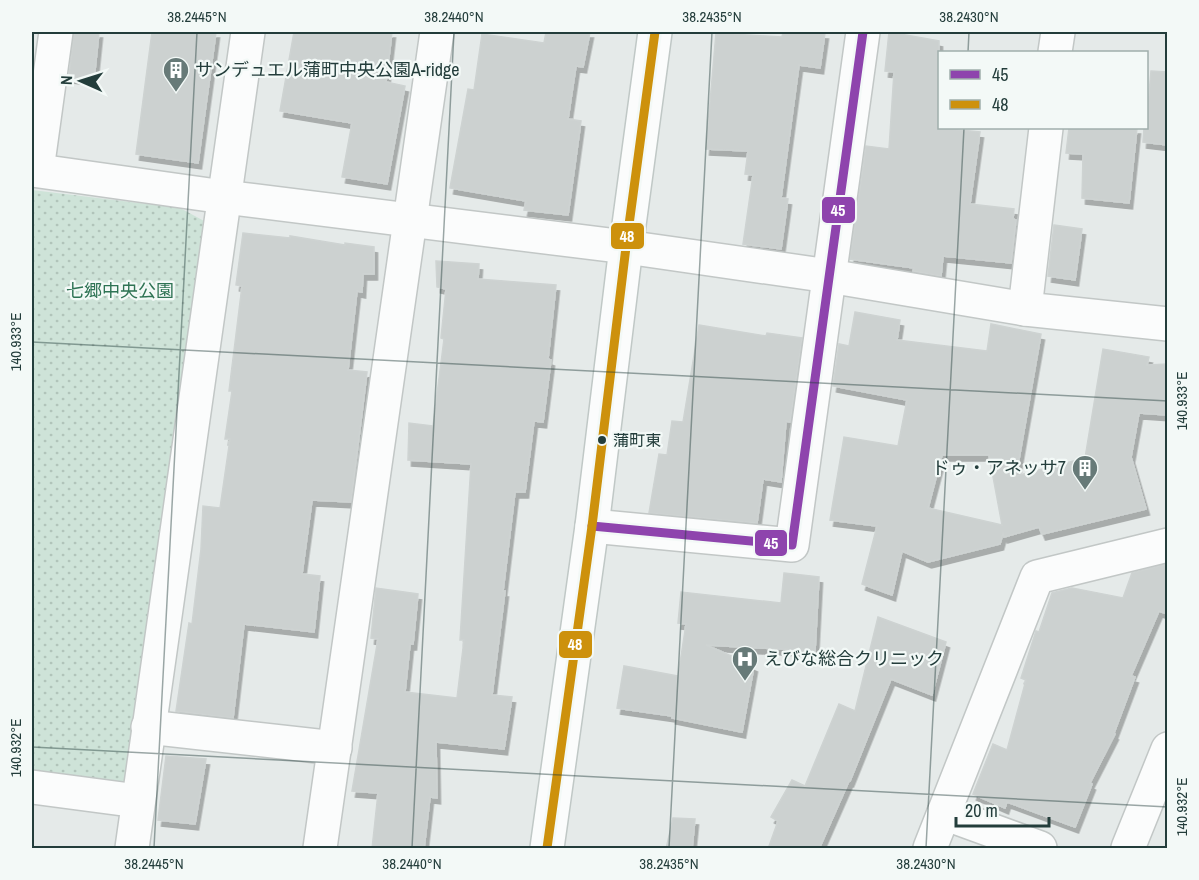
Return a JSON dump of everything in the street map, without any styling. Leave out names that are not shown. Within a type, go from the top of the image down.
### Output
[{"type":"street","points":[[56,32],[34,170],[224,197],[626,247],[829,276],[1024,309],[1167,324]]},
{"type":"street","points":[[132,849],[248,32]]},
{"type":"street","points":[[320,849],[437,32]]},
{"type":"street","points":[[547,849],[592,526],[626,247],[656,32]]},
{"type":"street","points":[[592,526],[792,545],[863,32]]},
{"type":"street","points":[[1055,51],[1058,32]]},
{"type":"street","points":[[1024,309],[1046,129]]},
{"type":"street","points":[[930,849],[1037,577],[1167,545]]},
{"type":"street","points":[[148,727],[334,748]]},
{"type":"street","points":[[1128,849],[1167,749]]},
{"type":"street","points":[[32,787],[138,801]]},
{"type":"street","points":[[944,813],[1040,849]]},
{"type":"green space","name":"七郷中央公園","points":[[32,190],[180,208],[206,222],[138,801],[32,785]]},
{"type":"building","points":[[74,32],[99,32],[94,80],[69,77]]},
{"type":"building","name":"サンデュエル蒲町中央公園A-ridge","points":[[152,32],[216,32],[198,163],[136,154]]},
{"type":"building","points":[[294,32],[392,32],[386,82],[405,86],[387,184],[342,177],[352,123],[280,111]]},
{"type":"building","points":[[546,32],[590,32],[583,67],[576,66],[568,119],[581,121],[568,215],[524,210],[526,201],[450,188],[468,89],[474,90],[482,34],[544,43]]},
{"type":"building","points":[[783,32],[825,33],[820,68],[799,65],[781,198],[788,199],[781,249],[743,244],[753,175],[745,174],[748,151],[706,149],[716,33],[782,37]]},
{"type":"building","points":[[889,32],[939,41],[938,129],[980,132],[970,204],[1014,209],[1013,219],[1016,220],[1011,263],[943,256],[941,276],[913,271],[914,268],[850,259],[866,146],[889,149],[894,72],[885,71]]},
{"type":"building","points":[[1151,71],[1167,72],[1167,145],[1143,142],[1144,129],[1148,129]]},
{"type":"building","points":[[1069,129],[1137,129],[1129,203],[1082,198],[1083,154],[1066,153]]},
{"type":"building","points":[[1054,225],[1082,229],[1075,280],[1048,276]]},
{"type":"building","points":[[243,233],[290,238],[290,236],[374,247],[374,274],[363,274],[362,292],[357,291],[348,370],[367,372],[351,502],[312,500],[302,574],[320,576],[314,632],[244,624],[233,718],[176,711],[189,623],[192,624],[201,549],[203,506],[220,508],[230,439],[225,439],[242,286],[236,285]]},
{"type":"building","points":[[436,261],[479,264],[478,279],[556,285],[548,359],[551,360],[543,422],[534,421],[525,492],[515,492],[503,591],[505,591],[492,695],[512,697],[504,749],[436,742],[437,798],[430,797],[424,849],[372,849],[378,793],[352,791],[378,639],[371,638],[376,588],[418,594],[405,692],[457,698],[464,640],[460,640],[471,464],[408,460],[409,423],[433,426],[444,339],[441,338],[446,289],[437,287]]},
{"type":"building","points":[[855,312],[900,320],[897,340],[987,351],[991,324],[1041,334],[1016,476],[1085,458],[1103,349],[1149,357],[1147,365],[1167,364],[1167,415],[1139,413],[1131,457],[1146,509],[1042,534],[1039,527],[1004,537],[1003,533],[1000,544],[928,562],[902,551],[892,595],[862,584],[877,526],[830,520],[844,437],[898,446],[907,400],[833,386],[839,344],[849,346]],"holes":[[[942,455],[989,455],[1002,525],[928,508]]]},
{"type":"building","points":[[699,325],[766,336],[767,333],[802,338],[790,422],[786,421],[781,482],[763,479],[757,523],[649,513],[659,454],[667,455],[672,421],[683,422]]},
{"type":"building","points":[[1167,564],[1167,614],[1159,611],[1131,676],[1135,677],[1115,734],[1090,783],[1092,784],[1075,827],[1007,802],[1005,808],[973,794],[993,744],[1007,750],[1026,680],[1021,678],[1036,631],[1039,632],[1052,593],[1072,588],[1123,598],[1132,573]]},
{"type":"building","points":[[784,573],[819,577],[815,651],[706,645],[754,666],[742,732],[672,718],[672,716],[617,708],[624,666],[678,676],[686,624],[678,623],[681,592],[781,603]]},
{"type":"building","points":[[878,617],[946,642],[932,695],[891,679],[850,781],[819,849],[768,849],[778,821],[771,817],[792,780],[805,786],[839,704],[855,711]]},
{"type":"building","points":[[166,756],[206,759],[195,824],[158,820]]},
{"type":"building","points":[[673,818],[695,819],[692,849],[666,849]]},
{"type":"transit line","name":"48","points":[[547,848],[592,526],[655,32]]},
{"type":"transit line","name":"45","points":[[592,526],[792,545],[863,32]]},
{"type":"place","name":"サンデュエル蒲町中央公園A-ridge","points":[[176,93]]},
{"type":"place","name":"蒲町東","points":[[602,440]]},
{"type":"place","name":"ドゥ・アネッサ7","points":[[1085,491]]},
{"type":"place","name":"えびな総合クリニック","points":[[745,682]]}]
